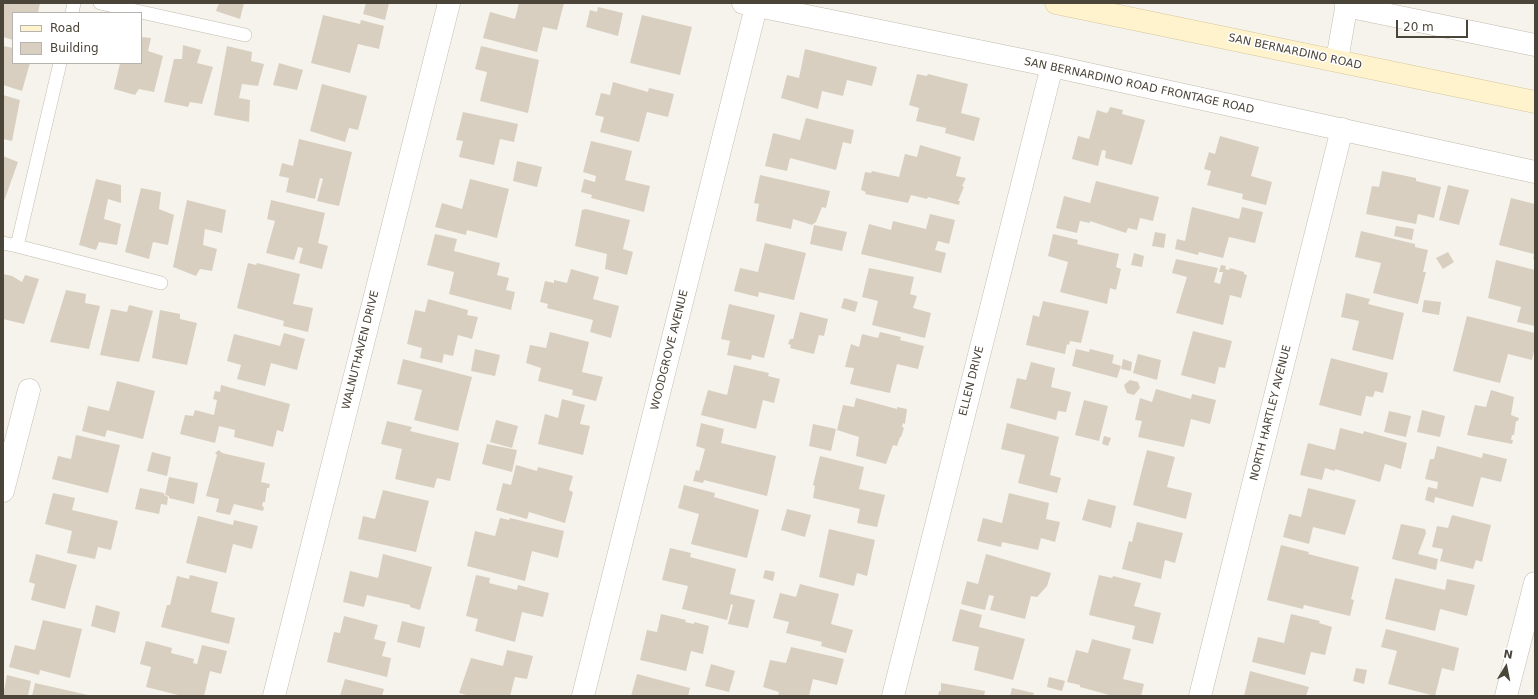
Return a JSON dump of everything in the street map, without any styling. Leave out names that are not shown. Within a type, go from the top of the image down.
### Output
[{"type":"street","name":"WALNUTHAVEN DRIVE","points":[[274,696],[449,3]]},
{"type":"street","name":"SAN BERNARDINO ROAD","points":[[1056,3],[1535,102]]},
{"type":"street","name":"SAN BERNARDINO ROAD FRONTAGE ROAD","points":[[752,4],[1052,66],[1535,172]]},
{"type":"street","name":"WOODGROVE AVENUE","points":[[583,696],[752,4]]},
{"type":"street","points":[[1337,60],[1347,5],[1535,45]]},
{"type":"street","name":"ELLEN DRIVE","points":[[893,696],[1052,66]]},
{"type":"street","name":"NORTH HARTLEY AVENUE","points":[[1200,696],[1342,129]]},
{"type":"street","points":[[3,491],[29,390]]},
{"type":"street","points":[[1506,696],[1535,583]]},
{"type":"lane","points":[[100,3],[141,12]]},
{"type":"lane","points":[[142,12],[245,35]]},
{"type":"lane","points":[[17,246],[60,64]]},
{"type":"lane","points":[[3,243],[161,283]]},
{"type":"building","points":[[3,3],[40,3],[38,12],[12,12],[12,40],[3,37]]},
{"type":"building","points":[[219,3],[244,3],[240,19],[216,11]]},
{"type":"building","points":[[366,3],[389,3],[385,20],[363,14]]},
{"type":"building","points":[[519,3],[564,3],[557,30],[543,27],[537,52],[483,38],[490,12],[515,19]]},
{"type":"building","points":[[598,7],[623,13],[618,36],[586,27],[590,10],[597,12]]},
{"type":"building","points":[[323,15],[360,24],[361,20],[384,26],[379,49],[358,44],[350,73],[311,63]]},
{"type":"building","points":[[642,15],[692,27],[680,75],[630,63]]},
{"type":"building","points":[[142,37],[151,38],[148,51],[163,56],[154,92],[139,89],[135,95],[114,89],[120,64],[142,64]]},
{"type":"building","points":[[183,45],[201,50],[197,63],[213,67],[202,104],[190,102],[188,107],[164,102],[174,59],[182,59]]},
{"type":"building","points":[[3,46],[12,48],[12,64],[30,64],[22,91],[3,85]]},
{"type":"building","points":[[227,46],[252,52],[251,61],[264,64],[258,86],[242,84],[239,98],[250,100],[249,122],[214,115]]},
{"type":"building","points":[[481,46],[539,60],[528,113],[480,101],[487,72],[475,69]]},
{"type":"building","points":[[805,49],[877,67],[872,86],[847,80],[843,96],[822,91],[818,109],[781,98],[787,75],[799,78]]},
{"type":"building","points":[[279,63],[303,70],[297,90],[273,85]]},
{"type":"building","points":[[917,74],[927,76],[928,74],[968,84],[961,113],[980,118],[974,141],[945,133],[946,128],[916,121],[919,108],[909,105]]},
{"type":"building","points":[[613,82],[648,92],[649,88],[674,94],[668,117],[647,112],[639,142],[600,132],[604,117],[595,115],[601,93],[610,95]]},
{"type":"building","points":[[322,84],[367,96],[358,130],[349,128],[345,142],[310,131]]},
{"type":"building","points":[[3,95],[20,100],[12,141],[3,139]]},
{"type":"building","points":[[1110,107],[1123,110],[1122,114],[1145,120],[1132,165],[1105,158],[1106,151],[1102,150],[1098,166],[1072,159],[1078,136],[1089,139],[1097,110],[1106,113]]},
{"type":"building","points":[[463,112],[518,124],[514,142],[500,139],[494,165],[459,157],[463,141],[456,140]]},
{"type":"building","points":[[806,118],[854,130],[851,144],[843,142],[836,170],[790,158],[787,171],[765,166],[773,133],[800,140]]},
{"type":"building","points":[[1220,136],[1259,147],[1251,176],[1272,182],[1266,205],[1242,199],[1243,194],[1207,185],[1211,171],[1204,169],[1209,152],[1215,154]]},
{"type":"building","points":[[299,139],[352,152],[339,206],[317,201],[323,179],[320,178],[315,199],[286,192],[289,178],[279,176],[282,163],[293,166]]},
{"type":"building","points":[[591,141],[632,151],[625,180],[650,186],[644,212],[591,198],[592,195],[581,192],[584,179],[595,182],[596,176],[583,172]]},
{"type":"building","points":[[920,145],[961,157],[956,176],[966,178],[958,201],[960,201],[959,205],[928,197],[927,199],[911,195],[908,203],[865,194],[866,192],[861,190],[865,172],[871,173],[872,171],[899,177],[905,154],[917,157]]},
{"type":"building","points":[[3,156],[18,162],[3,204]]},
{"type":"building","points":[[517,161],[542,167],[537,187],[513,181]]},
{"type":"building","points":[[1382,171],[1416,178],[1416,181],[1441,187],[1434,218],[1418,214],[1416,224],[1366,214],[1372,186],[1379,187]]},
{"type":"building","points":[[760,175],[830,191],[826,208],[822,207],[816,222],[812,225],[793,219],[791,229],[756,221],[759,204],[754,203]]},
{"type":"building","points":[[96,179],[121,185],[121,203],[108,199],[104,219],[121,224],[117,245],[99,242],[96,250],[79,245]]},
{"type":"building","points":[[470,179],[509,189],[497,238],[467,230],[466,235],[435,227],[442,203],[462,209]]},
{"type":"building","points":[[1096,181],[1159,197],[1153,221],[1140,218],[1137,230],[1128,228],[1126,233],[1090,221],[1090,223],[1080,221],[1077,233],[1056,228],[1064,196],[1090,203]]},
{"type":"building","points":[[1448,185],[1469,190],[1459,225],[1439,220]]},
{"type":"building","points":[[141,188],[161,192],[159,209],[174,215],[168,245],[153,242],[149,259],[125,252]]},
{"type":"building","points":[[1511,198],[1535,204],[1535,259],[1533,259],[1534,254],[1499,245]]},
{"type":"building","points":[[187,200],[226,210],[222,233],[205,229],[203,245],[217,249],[212,271],[200,269],[196,276],[173,267]]},
{"type":"building","points":[[271,200],[325,213],[318,243],[328,246],[322,269],[299,263],[303,248],[298,247],[294,260],[266,253],[275,221],[267,219]]},
{"type":"building","points":[[1192,207],[1239,219],[1242,207],[1263,212],[1255,243],[1229,237],[1223,258],[1199,252],[1198,255],[1175,249],[1177,239],[1185,241]]},
{"type":"building","points":[[586,209],[630,220],[623,249],[633,252],[627,275],[605,269],[607,254],[575,246],[582,210]]},
{"type":"building","points":[[930,214],[955,220],[949,244],[938,241],[935,250],[946,253],[941,273],[861,254],[869,224],[891,230],[893,221],[926,229]]},
{"type":"building","points":[[814,225],[847,232],[842,251],[810,244]]},
{"type":"building","points":[[1396,226],[1414,229],[1412,240],[1394,236]]},
{"type":"building","points":[[1361,231],[1415,244],[1415,247],[1428,250],[1423,272],[1426,272],[1418,304],[1373,293],[1381,263],[1355,257]]},
{"type":"building","points":[[1155,232],[1166,234],[1164,248],[1152,246]]},
{"type":"building","points":[[435,234],[457,239],[454,251],[500,263],[497,275],[509,278],[506,290],[515,292],[511,310],[449,294],[454,272],[427,265]]},
{"type":"building","points":[[1053,234],[1078,240],[1077,244],[1119,254],[1116,267],[1121,269],[1116,290],[1110,288],[1107,304],[1060,292],[1068,262],[1048,256]]},
{"type":"building","points":[[765,243],[806,253],[794,300],[759,292],[758,297],[734,291],[740,268],[758,272]]},
{"type":"building","points":[[1448,252],[1454,262],[1443,269],[1436,258]]},
{"type":"building","points":[[1134,253],[1144,256],[1142,267],[1131,265]]},
{"type":"building","points":[[1176,259],[1218,268],[1214,282],[1220,284],[1223,272],[1219,272],[1221,265],[1226,266],[1225,269],[1229,270],[1230,268],[1244,272],[1244,274],[1247,275],[1241,298],[1230,295],[1223,325],[1176,313],[1187,277],[1172,273]]},
{"type":"building","points":[[1496,260],[1535,270],[1535,326],[1517,322],[1521,307],[1488,298]]},
{"type":"building","points":[[248,263],[256,265],[257,263],[300,274],[293,304],[313,308],[308,332],[283,326],[284,321],[237,308]]},
{"type":"building","points":[[869,268],[914,277],[910,294],[917,296],[913,308],[931,313],[925,338],[872,325],[878,301],[862,297]]},
{"type":"building","points":[[571,269],[599,277],[593,299],[619,306],[611,338],[590,332],[593,320],[547,308],[548,304],[540,302],[545,281],[554,283],[554,280],[567,283]]},
{"type":"building","points":[[3,274],[12,276],[22,282],[25,275],[39,279],[24,324],[3,319]]},
{"type":"building","points":[[66,290],[86,294],[85,303],[100,306],[89,349],[50,342]]},
{"type":"building","points":[[1346,293],[1370,299],[1368,304],[1404,313],[1393,360],[1352,350],[1359,321],[1341,317]]},
{"type":"building","points":[[844,298],[858,302],[855,312],[841,308]]},
{"type":"building","points":[[428,299],[468,310],[467,315],[478,317],[472,339],[458,335],[453,356],[444,354],[442,363],[420,358],[422,348],[407,344],[415,310],[425,312]]},
{"type":"building","points":[[1424,300],[1441,302],[1439,315],[1422,312]]},
{"type":"building","points":[[1043,301],[1089,311],[1081,343],[1070,341],[1069,345],[1067,344],[1065,354],[1026,345],[1033,315],[1039,317]]},
{"type":"building","points":[[729,304],[775,315],[764,358],[752,355],[751,360],[727,355],[730,341],[721,339]]},
{"type":"building","points":[[129,305],[153,311],[139,362],[100,355],[111,309],[127,312]]},
{"type":"building","points":[[160,310],[180,314],[180,319],[197,323],[187,365],[152,358]]},
{"type":"building","points":[[800,312],[828,319],[824,336],[819,335],[814,354],[790,348],[791,345],[788,344],[790,339],[793,339]]},
{"type":"building","points":[[1467,316],[1535,333],[1535,347],[1532,360],[1508,354],[1500,383],[1453,371]]},
{"type":"building","points":[[1193,331],[1232,341],[1225,368],[1219,367],[1215,384],[1181,375]]},
{"type":"building","points":[[550,332],[589,342],[582,372],[603,377],[596,401],[572,395],[573,390],[538,381],[541,368],[526,363],[530,345],[546,348]]},
{"type":"building","points":[[880,332],[901,337],[900,340],[924,346],[918,369],[897,364],[890,393],[850,384],[854,368],[845,367],[851,344],[859,347],[862,334],[878,338]]},
{"type":"building","points":[[284,333],[305,339],[297,370],[271,363],[265,386],[237,379],[241,365],[227,361],[234,334],[280,346]]},
{"type":"building","points":[[475,349],[500,355],[495,376],[471,371]]},
{"type":"building","points":[[1076,349],[1089,352],[1090,349],[1114,355],[1112,363],[1121,366],[1117,378],[1072,366]]},
{"type":"building","points":[[1138,354],[1161,360],[1157,380],[1133,373]]},
{"type":"building","points":[[1331,358],[1388,373],[1383,393],[1375,391],[1373,397],[1366,396],[1361,416],[1319,405]]},
{"type":"building","points":[[403,359],[472,377],[458,431],[414,420],[422,390],[397,384]]},
{"type":"building","points":[[1123,359],[1132,362],[1131,371],[1121,369]]},
{"type":"building","points":[[1031,362],[1055,368],[1051,387],[1071,392],[1066,412],[1058,411],[1056,420],[1010,408],[1017,378],[1026,380]]},
{"type":"building","points":[[734,365],[769,373],[768,376],[780,379],[774,403],[763,400],[756,429],[701,415],[708,390],[727,395]]},
{"type":"building","points":[[1130,380],[1138,382],[1140,388],[1134,395],[1127,393],[1124,385]]},
{"type":"building","points":[[117,381],[155,391],[143,439],[107,430],[105,437],[82,431],[88,406],[109,411]]},
{"type":"building","points":[[221,385],[290,404],[283,432],[277,430],[273,447],[234,437],[235,430],[219,426],[215,443],[180,434],[185,415],[193,416],[195,410],[214,415],[217,400],[213,399],[215,391],[220,392]]},
{"type":"building","points":[[1156,389],[1191,399],[1192,394],[1216,400],[1210,424],[1191,419],[1184,447],[1138,437],[1142,421],[1135,420],[1140,398],[1152,402]]},
{"type":"building","points":[[1491,390],[1514,397],[1511,415],[1519,418],[1518,421],[1516,421],[1514,435],[1512,435],[1512,444],[1467,435],[1475,405],[1486,407]]},
{"type":"building","points":[[856,398],[897,409],[897,407],[907,409],[901,437],[897,446],[893,445],[886,464],[856,456],[859,437],[837,430],[843,405],[854,407]]},
{"type":"building","points":[[562,399],[585,405],[580,424],[590,426],[583,455],[538,444],[545,414],[558,418]]},
{"type":"building","points":[[1084,400],[1108,406],[1099,441],[1075,435]]},
{"type":"building","points":[[1422,410],[1445,416],[1440,437],[1417,432]]},
{"type":"building","points":[[1389,411],[1411,416],[1406,437],[1384,432]]},
{"type":"building","points":[[496,420],[518,426],[512,448],[490,442]]},
{"type":"building","points":[[387,421],[412,427],[410,431],[459,443],[450,481],[437,478],[434,488],[395,479],[402,449],[381,444]]},
{"type":"building","points":[[701,423],[724,429],[721,443],[776,456],[767,496],[704,480],[703,483],[693,481],[696,470],[699,471],[705,449],[696,446]]},
{"type":"building","points":[[1007,423],[1059,437],[1050,475],[1061,478],[1057,493],[1018,483],[1025,455],[1001,449]]},
{"type":"building","points":[[813,424],[836,429],[831,451],[809,446]]},
{"type":"building","points":[[1340,428],[1363,434],[1364,431],[1407,443],[1401,469],[1385,464],[1380,482],[1335,469],[1335,471],[1325,468],[1322,480],[1300,475],[1308,443],[1335,450]]},
{"type":"building","points":[[76,435],[120,445],[108,493],[52,479],[58,456],[71,459]]},
{"type":"building","points":[[1104,436],[1111,438],[1108,446],[1102,444]]},
{"type":"building","points":[[487,444],[517,450],[512,472],[482,464]]},
{"type":"building","points":[[1437,446],[1482,458],[1483,453],[1507,459],[1501,482],[1481,477],[1473,507],[1435,497],[1434,503],[1425,500],[1428,487],[1437,489],[1438,482],[1425,479],[1430,459],[1434,459]]},
{"type":"building","points":[[219,450],[222,453],[265,463],[261,482],[270,484],[269,488],[267,488],[265,502],[263,502],[263,511],[234,504],[230,515],[216,512],[219,499],[206,496],[217,455],[215,453]]},
{"type":"building","points":[[1147,450],[1175,457],[1167,487],[1192,493],[1186,519],[1133,505]]},
{"type":"building","points":[[152,452],[171,457],[167,476],[147,471]]},
{"type":"building","points":[[820,456],[864,467],[859,489],[885,495],[877,527],[857,523],[860,509],[813,498],[815,486],[813,485]]},
{"type":"building","points":[[516,465],[537,471],[538,467],[573,476],[569,490],[573,492],[565,523],[529,512],[527,519],[496,510],[503,483],[511,485]]},
{"type":"building","points":[[169,477],[198,483],[194,504],[169,498],[169,496],[165,495]]},
{"type":"building","points":[[684,485],[715,493],[714,497],[759,510],[747,558],[691,544],[699,514],[678,508]]},
{"type":"building","points":[[140,488],[164,493],[164,495],[168,497],[167,505],[161,504],[159,514],[135,509]]},
{"type":"building","points":[[1308,488],[1356,500],[1345,535],[1313,527],[1309,544],[1283,537],[1289,514],[1301,517]]},
{"type":"building","points":[[383,490],[429,501],[416,552],[358,539],[363,516],[375,519]]},
{"type":"building","points":[[53,493],[75,498],[72,510],[118,521],[111,550],[98,547],[95,559],[67,553],[72,531],[45,524]]},
{"type":"building","points":[[1009,493],[1049,503],[1046,519],[1060,522],[1055,542],[1041,538],[1038,550],[1002,542],[1001,547],[977,541],[983,518],[1002,523]]},
{"type":"building","points":[[1088,499],[1116,506],[1111,528],[1082,520]]},
{"type":"building","points":[[787,509],[811,515],[805,537],[781,530]]},
{"type":"building","points":[[1452,515],[1491,525],[1482,562],[1476,560],[1473,569],[1440,561],[1443,549],[1432,547],[1437,526],[1448,528]]},
{"type":"building","points":[[198,516],[233,525],[234,520],[258,526],[252,549],[233,544],[226,573],[186,563]]},
{"type":"building","points":[[500,518],[509,520],[510,518],[564,531],[558,558],[532,551],[525,581],[467,566],[475,531],[495,536]]},
{"type":"building","points":[[1137,522],[1183,533],[1175,563],[1165,560],[1161,579],[1122,569],[1129,541],[1132,542]]},
{"type":"building","points":[[1401,524],[1425,529],[1426,533],[1418,554],[1438,559],[1436,570],[1392,559]]},
{"type":"building","points":[[829,529],[875,540],[867,576],[857,573],[854,586],[819,577]]},
{"type":"building","points":[[1281,545],[1309,552],[1308,554],[1359,567],[1351,599],[1354,600],[1350,616],[1304,605],[1303,609],[1267,600]]},
{"type":"building","points":[[670,548],[691,553],[690,557],[736,569],[730,594],[755,600],[748,628],[728,624],[733,605],[731,604],[727,620],[682,609],[688,586],[662,580]]},
{"type":"building","points":[[36,554],[77,565],[65,609],[31,600],[35,584],[29,582]]},
{"type":"building","points":[[383,554],[432,567],[420,610],[410,607],[410,605],[367,595],[364,607],[343,602],[350,571],[378,578]]},
{"type":"building","points":[[986,554],[1051,573],[1047,586],[1037,597],[1031,596],[1025,619],[990,610],[994,596],[989,595],[985,610],[961,604],[967,581],[978,584]]},
{"type":"building","points":[[765,570],[775,572],[773,581],[763,578]]},
{"type":"building","points":[[190,575],[218,582],[211,612],[235,618],[229,644],[161,627],[167,605],[170,605],[177,576],[189,579]]},
{"type":"building","points":[[476,575],[490,578],[489,583],[517,590],[518,585],[549,593],[543,617],[522,612],[515,642],[475,631],[478,619],[466,616]]},
{"type":"building","points":[[1099,575],[1112,578],[1113,576],[1141,583],[1134,606],[1161,613],[1153,644],[1132,639],[1135,626],[1089,615]]},
{"type":"building","points":[[1395,578],[1445,590],[1447,579],[1475,585],[1467,616],[1440,609],[1435,631],[1385,619]]},
{"type":"building","points":[[800,584],[839,594],[831,624],[853,630],[846,653],[821,646],[822,642],[786,633],[789,622],[773,618],[780,593],[796,597]]},
{"type":"building","points":[[96,605],[120,612],[115,633],[91,626]]},
{"type":"building","points":[[960,609],[982,615],[979,627],[1025,639],[1013,680],[974,670],[979,647],[952,641]]},
{"type":"building","points":[[661,614],[686,620],[685,622],[694,624],[694,622],[709,626],[703,654],[691,651],[686,671],[640,660],[647,630],[657,632]]},
{"type":"building","points":[[1291,614],[1320,621],[1319,623],[1332,627],[1325,655],[1311,652],[1305,675],[1252,662],[1258,637],[1284,643]]},
{"type":"building","points":[[344,616],[378,625],[374,639],[386,642],[382,656],[391,658],[387,677],[327,662],[334,632],[340,633]]},
{"type":"building","points":[[43,620],[82,629],[70,678],[40,670],[39,675],[9,667],[15,645],[35,650]]},
{"type":"building","points":[[402,621],[425,627],[420,648],[397,642]]},
{"type":"building","points":[[1386,629],[1459,648],[1454,671],[1442,668],[1435,696],[1388,684],[1397,651],[1381,647]]},
{"type":"building","points":[[1092,639],[1131,649],[1123,679],[1144,684],[1141,696],[1113,696],[1067,682],[1076,650],[1088,653]]},
{"type":"building","points":[[146,641],[172,648],[171,653],[194,659],[193,663],[197,664],[202,645],[227,651],[221,674],[210,671],[204,696],[182,696],[146,687],[151,667],[140,664]]},
{"type":"building","points":[[791,647],[844,659],[837,685],[813,679],[809,696],[778,696],[779,692],[763,687],[770,660],[786,663]]},
{"type":"building","points":[[507,650],[533,656],[527,679],[515,677],[510,696],[470,696],[459,693],[471,658],[503,666]]},
{"type":"building","points":[[711,664],[735,671],[729,692],[705,686]]},
{"type":"building","points":[[1356,668],[1367,670],[1364,684],[1353,681]]},
{"type":"building","points":[[1250,671],[1309,687],[1306,696],[1244,696]]},
{"type":"building","points":[[637,674],[690,688],[688,696],[631,696]]},
{"type":"building","points":[[7,675],[31,681],[28,696],[3,696]]},
{"type":"building","points":[[1049,677],[1065,681],[1062,691],[1047,687]]},
{"type":"building","points":[[345,679],[384,689],[382,696],[340,696]]},
{"type":"building","points":[[35,683],[88,695],[88,696],[32,696]]},
{"type":"building","points":[[941,683],[985,691],[984,696],[938,696],[939,691],[941,691]]},
{"type":"building","points":[[1012,688],[1034,693],[1033,696],[1010,696]]}]
